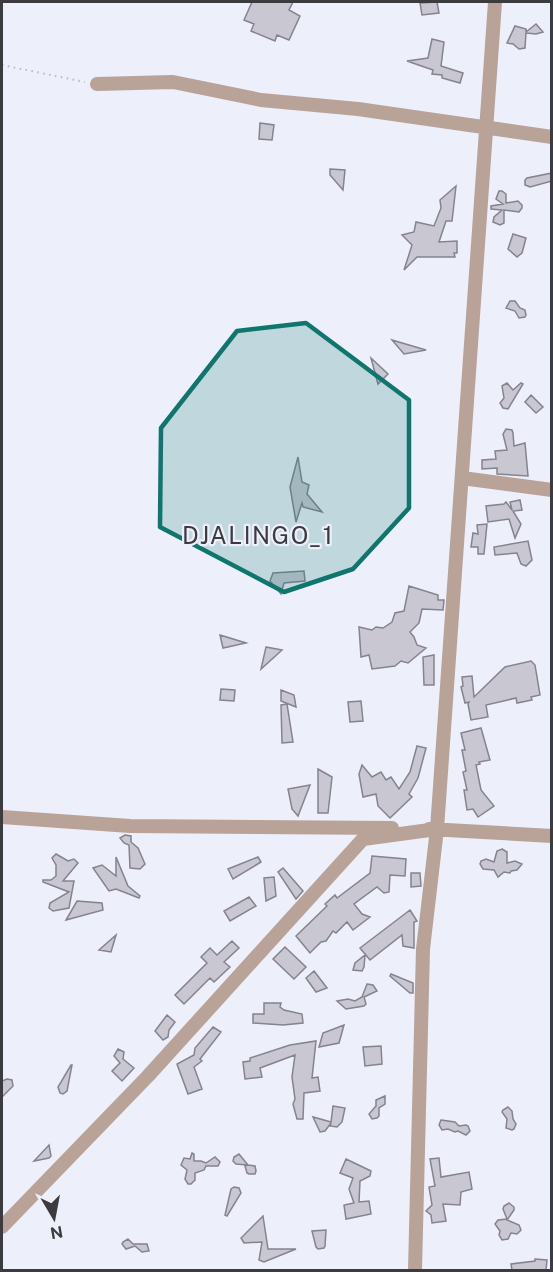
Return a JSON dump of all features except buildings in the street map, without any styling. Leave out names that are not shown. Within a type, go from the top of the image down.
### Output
[{"type":"street","points":[[415,1270],[423,949],[437,829],[495,2]]},
{"type":"street","points":[[97,84],[173,82],[261,100],[358,109],[552,137]]},
{"type":"street","points":[[462,478],[552,490]]},
{"type":"street","points":[[2,817],[130,826],[437,829],[552,836]]},
{"type":"street","points":[[2,1227],[148,1076],[363,839],[437,829]]},
{"type":"path","points":[[2,65],[97,84]]},
{"type":"highlighted area","points":[[306,323],[409,400],[409,508],[353,569],[284,592],[160,527],[161,428],[237,331]]},
{"type":"district","name":"DJALINGO_1","points":[[258,535]]}]
